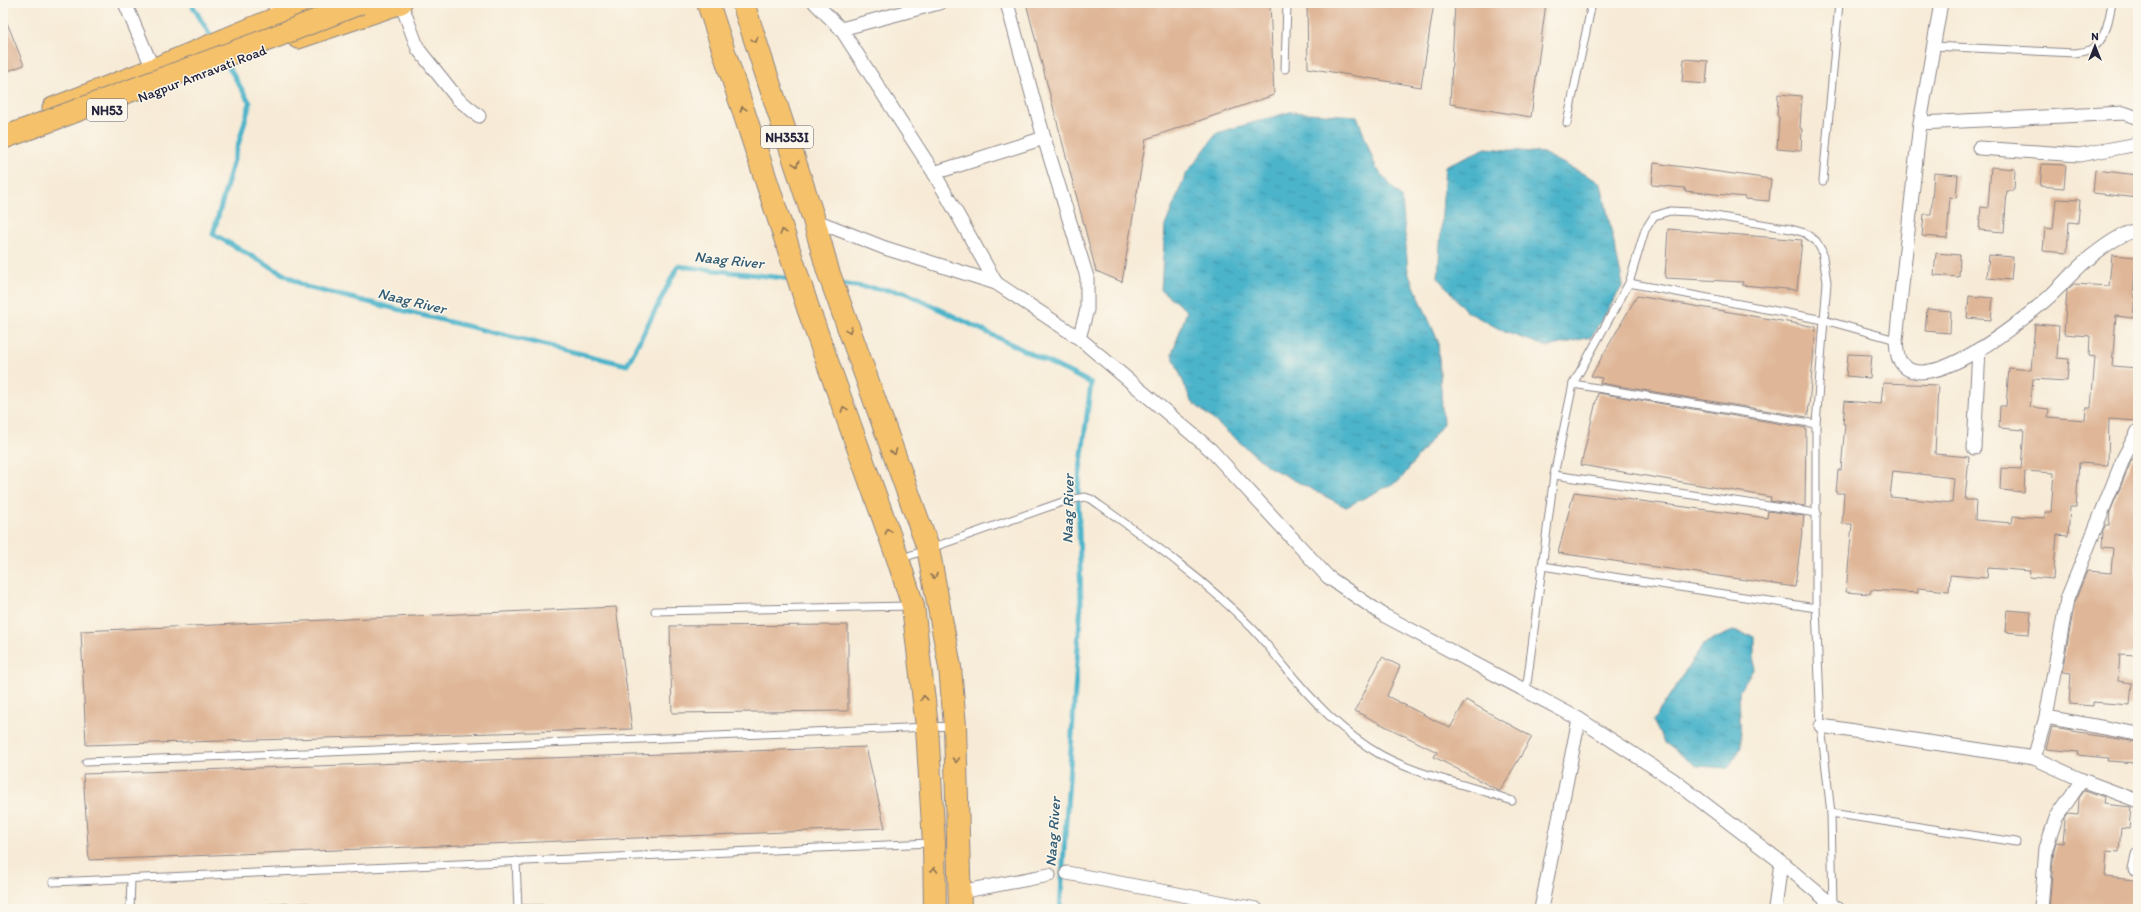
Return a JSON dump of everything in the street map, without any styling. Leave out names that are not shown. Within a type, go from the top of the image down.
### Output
[{"type":"highway","points":[[3,138],[272,38],[360,3]]},
{"type":"highway","name":"NH353I","points":[[708,3],[803,291],[898,559]]},
{"type":"highway","name":"NH353I","points":[[743,3],[814,220],[828,271],[928,548]]},
{"type":"highway","points":[[928,548],[950,667],[955,726],[960,900]]},
{"type":"highway","points":[[898,559],[913,606],[927,727],[934,843],[935,909]]},
{"type":"main road","name":"Nagpur Amravati Road","points":[[3,127],[204,48],[229,37],[279,9],[312,3]]},
{"type":"main road","name":"Nagpur Amravati Road","points":[[3,148],[211,72],[295,39],[401,3]]},
{"type":"street","points":[[125,3],[153,69]]},
{"type":"street","points":[[401,3],[418,49],[437,75],[458,99],[479,116]]},
{"type":"street","points":[[815,3],[842,29],[934,174],[996,283]]},
{"type":"street","points":[[842,29],[939,3]]},
{"type":"street","points":[[1007,3],[1044,138],[1087,277],[1087,310],[1079,338]]},
{"type":"street","points":[[1941,3],[1920,123],[1896,340],[1899,360],[1903,365],[1916,371],[1931,372],[1950,365],[1979,349],[2039,306],[2092,255],[2119,237],[2138,230]]},
{"type":"street","points":[[279,9],[295,39]]},
{"type":"street","points":[[1920,123],[2124,113],[2138,118]]},
{"type":"street","points":[[934,174],[1044,138]]},
{"type":"street","points":[[1979,148],[2079,155],[2137,146]]},
{"type":"street","points":[[814,220],[884,248],[996,283],[1079,338],[1212,450],[1328,577],[1385,616],[1579,719],[1672,780],[1781,862],[1835,908]]},
{"type":"street","points":[[1974,448],[1979,349]]},
{"type":"street","points":[[2034,758],[2046,716],[2067,599],[2124,457],[2138,431]]},
{"type":"street","points":[[2046,716],[2136,728]]},
{"type":"street","points":[[1541,909],[1579,719]]},
{"type":"street","points":[[1820,726],[2034,758],[2082,780],[2138,801]]},
{"type":"street","points":[[2041,909],[2046,848],[2056,818],[2082,780]]},
{"type":"street","points":[[2135,869],[2138,855]]},
{"type":"street","points":[[1775,909],[1781,862]]},
{"type":"street","points":[[960,900],[1058,874],[1256,909]]},
{"type":"lane","points":[[1285,69],[1287,3]]},
{"type":"lane","points":[[1567,123],[1592,3]]},
{"type":"lane","points":[[1823,181],[1839,3]]},
{"type":"lane","points":[[1933,46],[2075,53],[2091,49],[2101,39],[2109,20],[2112,3]]},
{"type":"lane","points":[[1526,692],[1554,475],[1573,384],[1629,283],[1645,230],[1654,216],[1670,211],[1692,212],[1792,229],[1805,233],[1816,241],[1822,251],[1827,282],[1816,424],[1816,608],[1820,726],[1831,813],[1835,908]]},
{"type":"lane","points":[[1629,283],[1824,320],[1896,340]]},
{"type":"lane","points":[[1573,384],[1816,424]]},
{"type":"lane","points":[[1554,475],[1817,513]]},
{"type":"lane","points":[[898,559],[1073,499],[1085,497],[1154,544],[1219,595],[1252,628],[1325,713],[1360,741],[1381,755],[1412,769],[1486,790],[1512,801]]},
{"type":"lane","points":[[1542,566],[1816,608]]},
{"type":"lane","points":[[655,611],[913,606]]},
{"type":"lane","points":[[86,762],[955,726]]},
{"type":"lane","points":[[1831,813],[2016,842]]},
{"type":"lane","points":[[53,882],[934,843]]},
{"type":"lane","points":[[516,861],[518,909],[562,909]]},
{"type":"lane","points":[[130,879],[130,909]]},
{"type":"lane","points":[[251,909],[306,907],[311,909]]},
{"type":"water","points":[[1290,112],[1357,116],[1376,168],[1402,198],[1408,272],[1438,341],[1443,424],[1400,480],[1346,507],[1269,467],[1191,401],[1172,354],[1187,311],[1161,290],[1165,226],[1185,176],[1217,133]]},
{"type":"water","points":[[1486,148],[1543,153],[1601,183],[1623,285],[1591,337],[1548,347],[1505,332],[1466,311],[1438,277],[1445,166]]},
{"type":"water","points":[[1733,631],[1754,636],[1754,668],[1739,691],[1741,747],[1728,768],[1696,766],[1664,742],[1653,721],[1703,644]]},
{"type":"building","points":[[1026,3],[1270,3],[1274,95],[1146,139],[1122,282],[1096,271]]},
{"type":"building","points":[[1307,3],[1434,3],[1421,87],[1308,68]]},
{"type":"building","points":[[1455,3],[1546,3],[1531,117],[1450,104]]},
{"type":"building","points":[[3,13],[24,65],[3,73]]},
{"type":"building","points":[[1684,59],[1708,61],[1706,84],[1682,82]]},
{"type":"building","points":[[1778,94],[1802,96],[1800,128],[1802,129],[1801,151],[1777,149],[1779,117],[1777,116]]},
{"type":"building","points":[[1654,163],[1771,179],[1769,201],[1685,191],[1685,188],[1652,185]]},
{"type":"building","points":[[2042,164],[2066,165],[2064,188],[2040,186]]},
{"type":"building","points":[[1991,167],[2015,169],[2014,191],[2007,191],[2004,232],[1979,230],[1981,207],[1988,208]]},
{"type":"building","points":[[2095,170],[2138,175],[2138,198],[2093,193]]},
{"type":"building","points":[[1934,173],[1958,175],[1956,198],[1950,197],[1947,238],[1922,236],[1924,214],[1931,214]]},
{"type":"building","points":[[2056,199],[2080,200],[2078,223],[2069,222],[2067,253],[2043,251],[2045,228],[2053,229]]},
{"type":"building","points":[[1668,229],[1802,240],[1797,290],[1742,285],[1743,282],[1665,278]]},
{"type":"building","points":[[1936,253],[1960,255],[1959,277],[1934,275]]},
{"type":"building","points":[[1989,255],[2013,257],[2011,280],[1987,278]]},
{"type":"building","points":[[2112,255],[2136,257],[2133,318],[2116,316],[2112,366],[2138,368],[2136,398],[2138,398],[2138,421],[2109,419],[2108,465],[2079,463],[2076,507],[2070,507],[2068,536],[2057,535],[2053,579],[2029,577],[2030,571],[1988,568],[1987,578],[1950,575],[1949,591],[1918,588],[1918,593],[1871,590],[1870,594],[1846,592],[1852,524],[1842,524],[1844,493],[1836,493],[1838,470],[1841,470],[1845,424],[1843,424],[1845,401],[1881,404],[1883,383],[1938,385],[1935,454],[1969,457],[1965,500],[1976,500],[1975,520],[2012,523],[2013,516],[2045,518],[2045,512],[2051,512],[2054,473],[2025,471],[2024,492],[2000,490],[2001,468],[2021,469],[2024,430],[1999,428],[2000,406],[2006,406],[2009,368],[2031,370],[2035,324],[2059,326],[2057,358],[2069,359],[2067,381],[2033,379],[2030,407],[2049,409],[2048,417],[2085,420],[2086,408],[2091,408],[2095,357],[2089,356],[2090,336],[2064,334],[2067,290],[2074,284],[2109,286]],"holes":[[[1893,471],[1954,478],[1952,503],[1890,497]]]},
{"type":"building","points":[[1637,296],[1816,327],[1808,416],[1600,383],[1602,378],[1591,376]]},
{"type":"building","points":[[1969,296],[1993,298],[1991,320],[1967,318]]},
{"type":"building","points":[[1927,309],[1951,311],[1950,333],[1925,331]]},
{"type":"building","points":[[1848,354],[1872,355],[1870,378],[1846,376]]},
{"type":"building","points":[[1598,393],[1806,428],[1805,506],[1770,501],[1771,497],[1581,465]]},
{"type":"building","points":[[2132,459],[2138,460],[2134,519],[2138,519],[2135,578],[2137,578],[2135,597],[2138,598],[2138,625],[2136,655],[2120,654],[2118,681],[2132,683],[2130,705],[2093,702],[2093,706],[2069,704],[2071,673],[2062,672],[2075,601],[2087,571],[2111,573],[2113,548],[2102,547],[2103,530],[2106,525],[2109,525],[2110,512]]},
{"type":"building","points":[[1574,492],[1767,518],[1768,511],[1804,516],[1795,587],[1558,553]]},
{"type":"building","points":[[616,607],[632,729],[86,745],[81,631]]},
{"type":"building","points":[[2007,610],[2031,612],[2029,634],[2005,632]]},
{"type":"building","points":[[848,625],[848,711],[672,713],[670,626]]},
{"type":"building","points":[[1382,657],[1400,666],[1387,696],[1450,728],[1466,700],[1532,737],[1500,791],[1434,757],[1437,752],[1355,711]]},
{"type":"building","points":[[2052,727],[2072,730],[2072,732],[2138,742],[2138,763],[2107,761],[2108,758],[2077,755],[2078,752],[2046,749]]},
{"type":"building","points":[[866,747],[885,828],[89,860],[83,774]]},
{"type":"building","points":[[2085,790],[2104,797],[2103,804],[2131,807],[2129,829],[2121,828],[2119,852],[2107,851],[2105,877],[2136,880],[2134,909],[2049,909],[2056,842],[2063,843],[2065,819],[2068,814],[2078,815],[2079,798]]},
{"type":"waterway","name":"Naag River","points":[[191,3],[213,40]]},
{"type":"waterway","name":"Naag River","points":[[225,61],[250,103],[213,234],[306,287],[627,365],[678,266],[792,279]]},
{"type":"waterway","name":"Naag River","points":[[839,284],[904,292],[1091,383],[1078,487],[1081,604],[1060,909]]}]
